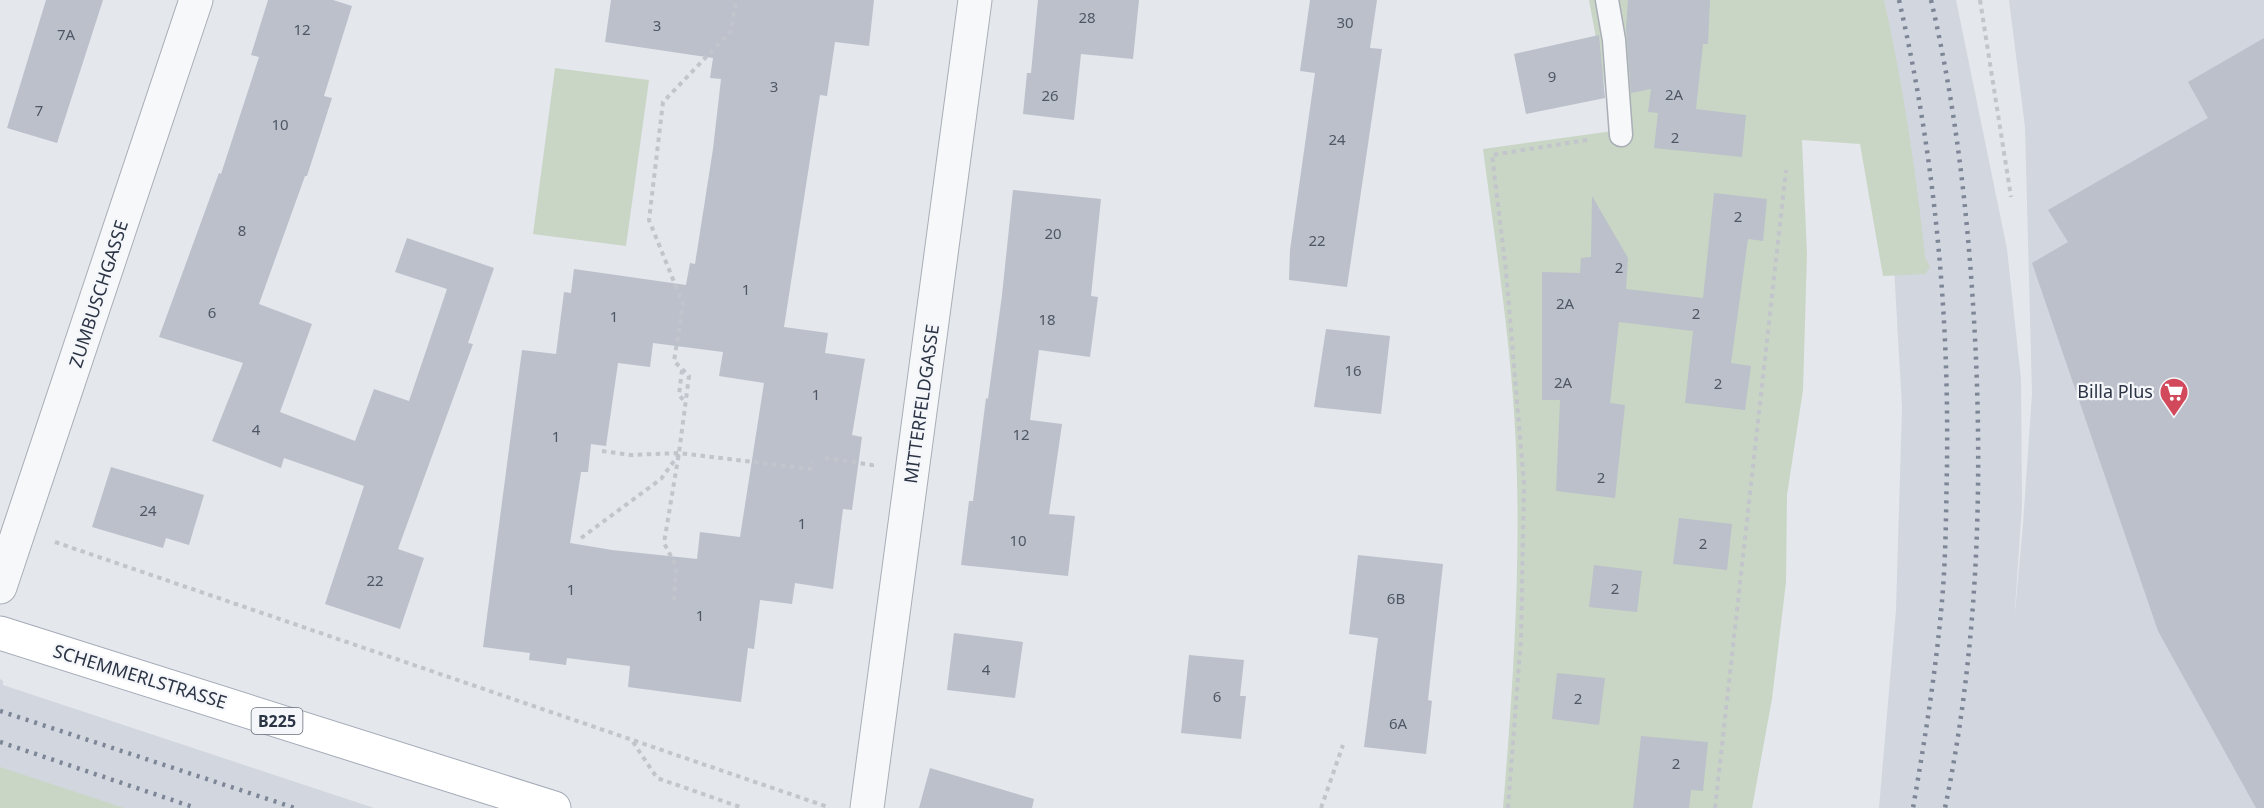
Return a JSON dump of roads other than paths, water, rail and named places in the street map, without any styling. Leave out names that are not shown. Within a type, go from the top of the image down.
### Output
[{"type":"main road","name":"SCHEMMERLSTRASSE","points":[[0,633],[554,808]]},
{"type":"street","name":"ZUMBUSCHGASSE","points":[[0,587],[21,530],[196,0]]},
{"type":"street","name":"MITTERFELDGASSE","points":[[867,808],[975,0]]},
{"type":"lane","points":[[1607,0],[1614,40],[1621,135]]},
{"type":"railway","points":[[1899,0],[1922,115],[1937,231],[1947,406],[1946,533],[1942,601],[1930,704],[1913,808]]},
{"type":"railway","points":[[1931,0],[1955,126],[1965,210],[1977,397],[1977,515],[1971,633],[1956,750],[1945,808]]},
{"type":"railway","points":[[0,711],[295,808]]},
{"type":"railway","points":[[0,742],[196,808]]},
{"type":"place","name":"Billa Plus","points":[[2174,418]]}]
